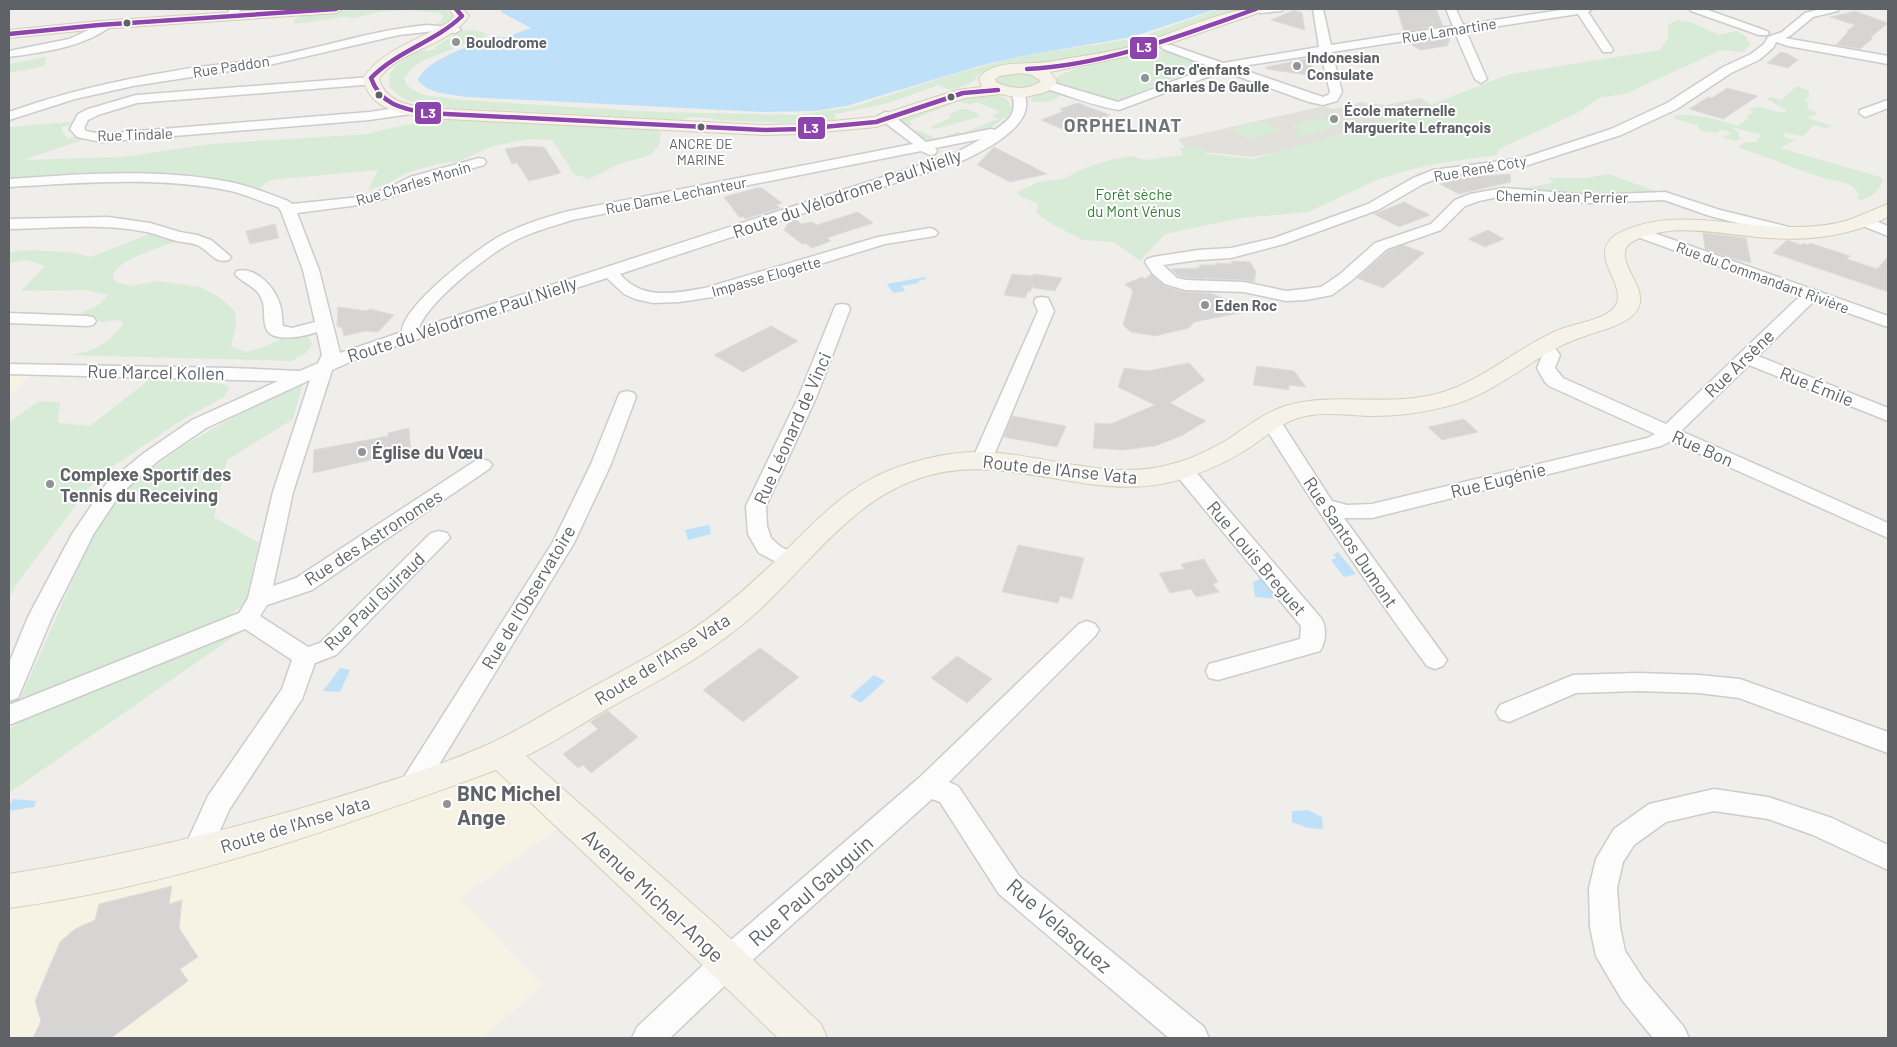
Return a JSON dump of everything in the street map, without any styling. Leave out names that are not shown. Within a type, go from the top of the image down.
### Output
[{"type":"main road","points":[[9,32],[43,27],[179,17],[336,9]]},
{"type":"main road","points":[[992,84],[1018,93],[1036,91],[1047,81],[1075,66],[1137,55],[1167,47],[1267,9]]},
{"type":"main road","points":[[462,10],[460,19],[452,29],[437,41],[403,57],[386,70],[383,80],[374,90],[383,99],[427,113],[765,130],[844,126],[843,124],[882,118],[992,84],[1002,70],[1046,68],[1134,51],[1267,9]]},
{"type":"main road","points":[[9,32],[106,25],[234,10],[279,11]]},
{"type":"main road","points":[[378,85],[376,71],[386,62],[452,29]]},
{"type":"main road","points":[[1027,69],[1043,74],[1047,81]]},
{"type":"main road","points":[[405,106],[701,123],[796,125],[882,118]]},
{"type":"main road","points":[[765,130],[796,125]]},
{"type":"main road","name":"Route de l'Anse Vata","points":[[9,891],[80,880],[196,853],[292,826],[411,788],[501,754],[671,658],[716,630],[748,603],[866,492],[902,475],[937,465],[982,460],[1127,479],[1157,476],[1183,470],[1231,448],[1271,421],[1293,412],[1313,408],[1386,409],[1439,401],[1483,385],[1568,334],[1613,318],[1625,310],[1629,303],[1629,291],[1614,258],[1619,241],[1637,232],[1662,227],[1695,225],[1796,233],[1834,229],[1863,221],[1888,210]]},
{"type":"main road","name":"Avenue Michel-Ange","points":[[501,754],[807,1038]]},
{"type":"street","points":[[1167,47],[1312,99],[1323,101],[1335,98],[1336,92],[1318,9]]},
{"type":"street","points":[[1451,9],[1481,79]]},
{"type":"street","points":[[1583,9],[1607,50]]},
{"type":"street","name":"Rue Lamartine","points":[[1047,81],[1106,104],[1119,106],[1222,67],[1583,9]]},
{"type":"street","points":[[1695,9],[1774,36],[1888,60]]},
{"type":"street","points":[[1716,9],[1753,23],[1774,36]]},
{"type":"street","points":[[1798,9],[1809,15],[1834,9]]},
{"type":"street","name":"Rue René Coty","points":[[1153,262],[1198,255],[1231,253],[1279,241],[1373,206],[1418,181],[1438,173],[1525,162],[1643,122],[1672,106],[1727,70],[1755,57],[1774,36],[1809,15]]},
{"type":"street","points":[[9,54],[88,36],[97,33],[106,25],[102,22],[43,27]]},
{"type":"street","name":"Rue Paddon","points":[[9,116],[52,101],[109,87],[177,74],[256,64],[392,33],[435,28],[452,29]]},
{"type":"street","name":"Rue Tindale","points":[[378,85],[136,99],[93,112],[83,118],[78,124],[78,129],[82,134],[101,138],[369,116],[405,106]]},
{"type":"street","name":"Route du Vélodrome Paul Nielly","points":[[9,691],[40,617],[83,534],[113,489],[151,457],[199,424],[353,354],[395,342],[968,153],[1001,131],[1019,115],[1021,104],[1018,93]]},
{"type":"street","points":[[1865,113],[1888,104]]},
{"type":"street","points":[[882,118],[947,161]]},
{"type":"street","name":"Rue Dame Lechanteur","points":[[395,342],[410,334],[411,325],[424,306],[473,262],[503,240],[533,228],[577,214],[1001,131]]},
{"type":"street","name":"Rue Charles Monin","points":[[288,209],[361,202],[392,192],[416,180],[478,162]]},
{"type":"street","points":[[9,183],[115,178],[200,183],[231,187],[283,204],[288,209],[310,270],[331,355],[304,425],[283,492],[253,609]]},
{"type":"street","name":"Chemin Jean Perrier","points":[[1153,262],[1159,271],[1171,281],[1185,285],[1244,287],[1286,296],[1326,291],[1345,278],[1381,246],[1436,227],[1460,203],[1475,197],[1503,192],[1589,199],[1665,196],[1715,212],[1796,233]]},
{"type":"street","points":[[1863,221],[1888,232]]},
{"type":"street","points":[[9,224],[101,222],[150,228],[205,243],[223,257]]},
{"type":"street","name":"Rue du Commandant Rivière","points":[[1637,232],[1888,322]]},
{"type":"street","name":"Impasse Elogette","points":[[610,271],[626,290],[641,297],[681,297],[723,289],[883,240],[930,233]]},
{"type":"street","points":[[243,274],[257,282],[268,293],[273,304],[274,328],[281,333],[292,333],[323,325]]},
{"type":"street","name":"Rue Arsène","points":[[1668,432],[1811,295]]},
{"type":"street","points":[[982,460],[1046,311],[1042,302]]},
{"type":"street","points":[[9,306],[15,309],[9,318]]},
{"type":"street","name":"Rue Léonard de Vinci","points":[[792,560],[778,556],[759,540],[755,522],[756,506],[807,398],[842,309]]},
{"type":"street","points":[[9,318],[87,321]]},
{"type":"street","name":"Rue Bon","points":[[1544,347],[1551,355],[1546,368],[1551,378],[1556,382],[1888,531]]},
{"type":"street","name":"Rue Émile","points":[[1745,357],[1888,415]]},
{"type":"street","name":"Rue Marcel Kollen","points":[[9,369],[303,376]]},
{"type":"street","points":[[230,373],[250,383],[251,391],[240,404]]},
{"type":"street","name":"Rue de l'Observatoire","points":[[411,788],[563,543],[601,464],[627,397]]},
{"type":"street","name":"Rue Santos Dumont","points":[[1271,421],[1325,506],[1391,602],[1436,660]]},
{"type":"street","name":"Rue Eugénie","points":[[1325,506],[1347,512],[1372,511],[1654,442],[1668,432]]},
{"type":"street","name":"Rue des Astronomes","points":[[9,715],[253,609],[304,584],[482,465]]},
{"type":"street","name":"Rue Louis Breguet","points":[[1183,470],[1313,624],[1312,645],[1218,671]]},
{"type":"street","name":"Rue Paul Guiraud","points":[[305,657],[328,649],[439,538]]},
{"type":"street","name":"Rue Paul Guiraud","points":[[253,609],[305,657]]},
{"type":"street","points":[[930,785],[1087,630]]},
{"type":"street","name":"Rue Paul Guiraud","points":[[196,853],[218,804],[293,692],[305,657]]},
{"type":"street","points":[[1509,712],[1573,684],[1638,682],[1699,684],[1740,689],[1888,743]]},
{"type":"street","name":"Rue Paul Gauguin","points":[[648,1038],[727,962],[930,785]]},
{"type":"street","name":"Rue Velasquez","points":[[930,785],[949,794],[1010,885],[1193,1038]]},
{"type":"street","points":[[1673,1038],[1634,990],[1611,956],[1605,927],[1603,888],[1610,858],[1624,837],[1659,812],[1714,800],[1768,808],[1822,826],[1888,858]]},
{"type":"shaded area","name":"École maternelle Marguerite Lefrançois","points":[[1421,98],[1433,106],[1298,149],[1252,157],[1187,150],[1178,139],[1324,106],[1334,109],[1361,102],[1385,105]]},
{"type":"shaded area","points":[[9,369],[38,369],[9,395]]},
{"type":"shaded area","points":[[501,754],[571,819],[460,898],[542,985],[482,1038],[9,1038],[9,891],[74,881]]},
{"type":"green space","points":[[370,9],[444,9],[455,15],[450,25],[431,27],[440,22],[443,17],[440,13],[407,10],[295,24],[293,21],[305,13]]},
{"type":"green space","points":[[1219,9],[1241,9],[1240,11],[1117,51],[1055,63],[1002,66],[989,69],[979,74],[974,81],[966,85],[949,90],[939,85],[885,104],[835,114],[835,120],[783,123],[691,117],[684,120],[440,107],[419,104],[405,99],[393,91],[389,85],[390,73],[408,57],[417,52],[437,49],[434,47],[460,33],[473,30],[488,35],[424,60],[413,67],[404,78],[406,84],[424,95],[461,100],[656,112],[796,115],[853,107],[957,73],[1022,56],[1138,38]]},
{"type":"green space","name":"Forêt sèche du Mont Vénus","points":[[1677,20],[1690,22],[1719,35],[1737,31],[1746,37],[1750,44],[1744,52],[1721,50],[1625,94],[1601,97],[1579,112],[1499,149],[1497,155],[1440,163],[1405,171],[1379,179],[1308,212],[1241,218],[1165,234],[1140,261],[1114,242],[1083,240],[1050,223],[1036,213],[1038,204],[1019,195],[1017,192],[1039,182],[1063,179],[1085,168],[1110,160],[1132,156],[1145,160],[1183,155],[1179,148],[1204,147],[1207,154],[1253,159],[1401,116],[1510,74],[1660,50],[1668,38],[1668,25]]},
{"type":"green space","points":[[1165,50],[1207,65],[1114,102],[1081,89],[1077,90],[1053,82],[1059,76],[1086,66]]},
{"type":"green space","points":[[45,57],[45,66],[9,73],[9,64]]},
{"type":"green space","points":[[1016,72],[1034,76],[1039,82],[1035,86],[1024,89],[995,84],[995,78],[998,76]]},
{"type":"green space","points":[[1797,86],[1809,91],[1809,97],[1804,99],[1809,103],[1807,108],[1817,113],[1808,118],[1832,126],[1825,128],[1814,125],[1803,136],[1785,133],[1783,137],[1795,140],[1780,148],[1880,177],[1883,180],[1872,195],[1862,200],[1856,198],[1860,195],[1848,184],[1825,178],[1739,148],[1739,145],[1748,142],[1757,142],[1758,138],[1762,136],[1758,134],[1731,127],[1738,132],[1740,140],[1735,141],[1721,137],[1730,135],[1728,131],[1720,129],[1718,133],[1701,131],[1697,125],[1675,119],[1673,116],[1698,116],[1738,126],[1749,118],[1747,116],[1752,113],[1750,109],[1755,107],[1785,112],[1786,110],[1767,99],[1770,97],[1781,100]]},
{"type":"green space","points":[[1047,91],[1065,92],[1052,101],[1031,102],[1031,98],[1036,94]]},
{"type":"green space","points":[[986,93],[1006,98],[1013,109],[1012,113],[987,130],[926,143],[911,132],[918,130],[934,138],[944,137],[957,132],[963,133],[998,119],[992,116],[1000,112],[977,102],[969,105],[959,101],[909,121],[912,125],[905,127],[897,121],[951,100]]},
{"type":"green space","points":[[961,109],[967,109],[979,114],[978,117],[935,129],[930,127],[950,118],[950,114]]},
{"type":"green space","points":[[429,117],[656,128],[661,134],[659,145],[651,155],[619,164],[589,179],[574,174],[552,140],[529,139],[493,146],[459,161],[433,165],[406,173],[386,185],[368,190],[378,170],[270,180],[259,188],[286,200],[238,186],[110,176],[9,181],[9,127],[72,122],[72,124],[62,127],[62,131],[68,139],[78,136],[85,139],[23,160],[123,157],[211,144],[368,134],[429,121]]},
{"type":"green space","points":[[1322,117],[1337,126],[1300,137],[1292,133],[1301,130],[1292,125]]},
{"type":"green space","points":[[1262,121],[1280,131],[1249,139],[1231,129]]},
{"type":"green space","points":[[1608,174],[1661,193],[1608,196],[1510,190],[1554,183],[1549,178],[1587,178]]},
{"type":"green space","points":[[152,233],[164,236],[174,242],[124,263],[113,274],[115,282],[132,286],[157,281],[200,287],[219,297],[235,311],[236,327],[231,346],[245,352],[262,348],[281,339],[308,337],[312,344],[306,353],[291,361],[70,355],[95,349],[124,324],[119,320],[102,322],[81,313],[100,304],[108,295],[85,290],[21,291],[45,266],[27,260],[9,263],[9,253],[21,250],[69,252],[91,257]]},
{"type":"green space","name":"Complexe Sportif des Tennis du Receiving","points":[[149,380],[218,383],[229,388],[224,397],[185,418],[100,475],[16,585],[9,598],[9,422],[39,401],[60,402],[58,423],[90,426]]},
{"type":"green space","points":[[303,383],[293,419],[227,460],[214,517],[259,543],[245,603],[224,620],[20,699],[98,525],[124,493],[170,455],[196,438],[251,408]]},
{"type":"green space","points":[[239,629],[240,632],[9,793],[9,730],[21,721],[212,644],[218,637]]},
{"type":"water","points":[[502,9],[1216,9],[1132,37],[1022,56],[979,66],[846,106],[815,111],[763,112],[466,97],[433,91],[422,85],[418,80],[423,72],[440,59],[495,36],[504,38],[531,28],[501,12]]},
{"type":"water","points":[[925,277],[926,279],[918,281],[919,283],[902,286],[905,291],[893,293],[887,284]]},
{"type":"water","points":[[709,525],[711,534],[688,540],[685,530]]},
{"type":"water","points":[[1338,552],[1356,574],[1344,577],[1331,560],[1337,558],[1333,555]]},
{"type":"water","points":[[1262,578],[1279,599],[1255,597],[1253,582]]},
{"type":"water","points":[[340,668],[350,670],[340,692],[323,691]]},
{"type":"water","points":[[874,675],[885,681],[861,703],[850,696]]},
{"type":"water","points":[[13,799],[36,801],[34,807],[9,811],[9,806]]},
{"type":"water","points":[[1308,810],[1322,817],[1323,829],[1308,828],[1292,822],[1292,811]]},
{"type":"building","points":[[1397,9],[1436,9],[1443,26],[1404,32]]},
{"type":"building","points":[[1294,10],[1302,13],[1305,30],[1271,20]]},
{"type":"building","points":[[1855,11],[1888,23],[1860,49],[1836,45],[1847,31],[1855,25],[1830,17]]},
{"type":"building","points":[[1448,36],[1450,40],[1447,46],[1420,50],[1407,42]]},
{"type":"building","points":[[1781,52],[1798,60],[1788,68],[1767,63]]},
{"type":"building","name":"Indonesian Consulate","points":[[1305,59],[1311,60],[1313,71],[1307,75],[1266,69],[1266,67]]},
{"type":"building","points":[[1727,88],[1758,96],[1723,119],[1689,109],[1708,97],[1712,98]]},
{"type":"building","points":[[1078,103],[1110,115],[1069,132],[1041,120],[1064,111],[1060,109]]},
{"type":"building","points":[[523,146],[544,147],[561,173],[529,181],[517,163],[512,164],[505,149]]},
{"type":"building","points":[[994,147],[1047,174],[1010,182],[977,165]]},
{"type":"building","points":[[1510,174],[1511,182],[1459,194],[1440,184],[1468,177]]},
{"type":"building","points":[[762,188],[782,203],[776,205],[780,208],[745,219],[743,216],[740,218],[724,197]]},
{"type":"building","points":[[1404,202],[1430,215],[1399,227],[1374,214]]},
{"type":"building","points":[[858,212],[873,223],[827,238],[831,241],[812,248],[805,243],[802,244],[784,230],[790,220],[794,218],[801,224],[812,222],[817,225]]},
{"type":"building","points":[[275,224],[279,238],[250,244],[246,231]]},
{"type":"building","points":[[1488,230],[1504,239],[1485,247],[1468,239]]},
{"type":"building","points":[[1703,233],[1746,238],[1751,263],[1705,249]]},
{"type":"building","points":[[1787,240],[1801,245],[1803,243],[1808,245],[1810,243],[1850,256],[1847,259],[1877,269],[1888,257],[1888,292],[1773,253]]},
{"type":"building","points":[[1403,245],[1424,253],[1383,288],[1357,278],[1388,251]]},
{"type":"building","points":[[1232,261],[1250,262],[1256,272],[1254,282],[1186,278],[1178,276],[1171,269],[1199,268],[1200,265],[1217,265],[1216,263],[1231,264]]},
{"type":"building","points":[[1012,274],[1033,276],[1033,274],[1062,278],[1055,291],[1033,288],[1033,285],[1025,298],[1004,295]]},
{"type":"building","name":"Eden Roc","points":[[1151,274],[1164,286],[1185,292],[1210,293],[1255,310],[1194,322],[1189,328],[1155,336],[1131,332],[1123,325],[1133,291],[1125,284],[1142,277],[1145,279]]},
{"type":"building","points":[[338,307],[367,311],[370,309],[394,315],[378,332],[365,331],[344,336],[342,328],[337,326]]},
{"type":"building","points":[[771,326],[798,341],[743,372],[714,355]]},
{"type":"building","points":[[1189,363],[1205,380],[1170,403],[1206,421],[1181,436],[1155,446],[1122,450],[1093,448],[1095,423],[1111,424],[1155,405],[1118,387],[1124,368],[1147,371]]},
{"type":"building","points":[[1257,366],[1294,371],[1306,387],[1289,385],[1289,390],[1253,385]]},
{"type":"building","points":[[1012,416],[1066,426],[1057,447],[1004,437]]},
{"type":"building","points":[[1464,419],[1478,432],[1442,440],[1428,427]]},
{"type":"building","name":"Église du Vœu","points":[[409,428],[411,454],[389,459],[389,456],[313,473],[314,450],[388,436],[388,433]]},
{"type":"building","points":[[1018,545],[1084,558],[1072,599],[1060,596],[1058,603],[1002,592]]},
{"type":"building","points":[[1204,559],[1218,582],[1213,584],[1219,592],[1196,597],[1191,589],[1170,593],[1159,573],[1184,569],[1181,564]]},
{"type":"building","points":[[760,648],[799,677],[743,722],[703,690]]},
{"type":"building","points":[[957,656],[992,679],[967,703],[931,678]]},
{"type":"building","points":[[608,711],[638,737],[591,773],[583,765],[578,768],[563,754],[598,729],[590,722]]},
{"type":"building","points":[[172,886],[169,904],[182,900],[179,928],[198,957],[180,969],[188,981],[111,1038],[33,1038],[41,1021],[35,1001],[60,942],[75,929],[95,920],[99,904]]},
{"type":"transit line","name":"L3","points":[[9,34],[99,25],[336,9]]},
{"type":"transit line","name":"L3","points":[[456,9],[462,16],[452,25],[441,33],[392,59],[371,78],[374,87],[385,100],[409,110],[427,113],[765,130],[802,129],[876,122],[963,93],[998,90]]},
{"type":"transit line","name":"L3","points":[[1027,69],[1046,68],[1134,51],[1256,9]]},
{"type":"place","name":"Boulodrome","points":[[456,42]]},
{"type":"place","name":"Indonesian Consulate","points":[[1297,66]]},
{"type":"place","name":"Parc d'enfants Charles De Gaulle","points":[[1145,78]]},
{"type":"place","name":"École maternelle Marguerite Lefrançois","points":[[1334,119]]},
{"type":"place","name":"ANCRE DE MARINE","points":[[701,127]]},
{"type":"place","name":"Eden Roc","points":[[1205,305]]},
{"type":"place","name":"Église du Vœu","points":[[362,452]]},
{"type":"place","name":"Complexe Sportif des Tennis du Receiving","points":[[50,484]]},
{"type":"place","name":"BNC Michel Ange","points":[[447,804]]},
{"type":"district","name":"ORPHELINAT","points":[[1123,124]]}]
